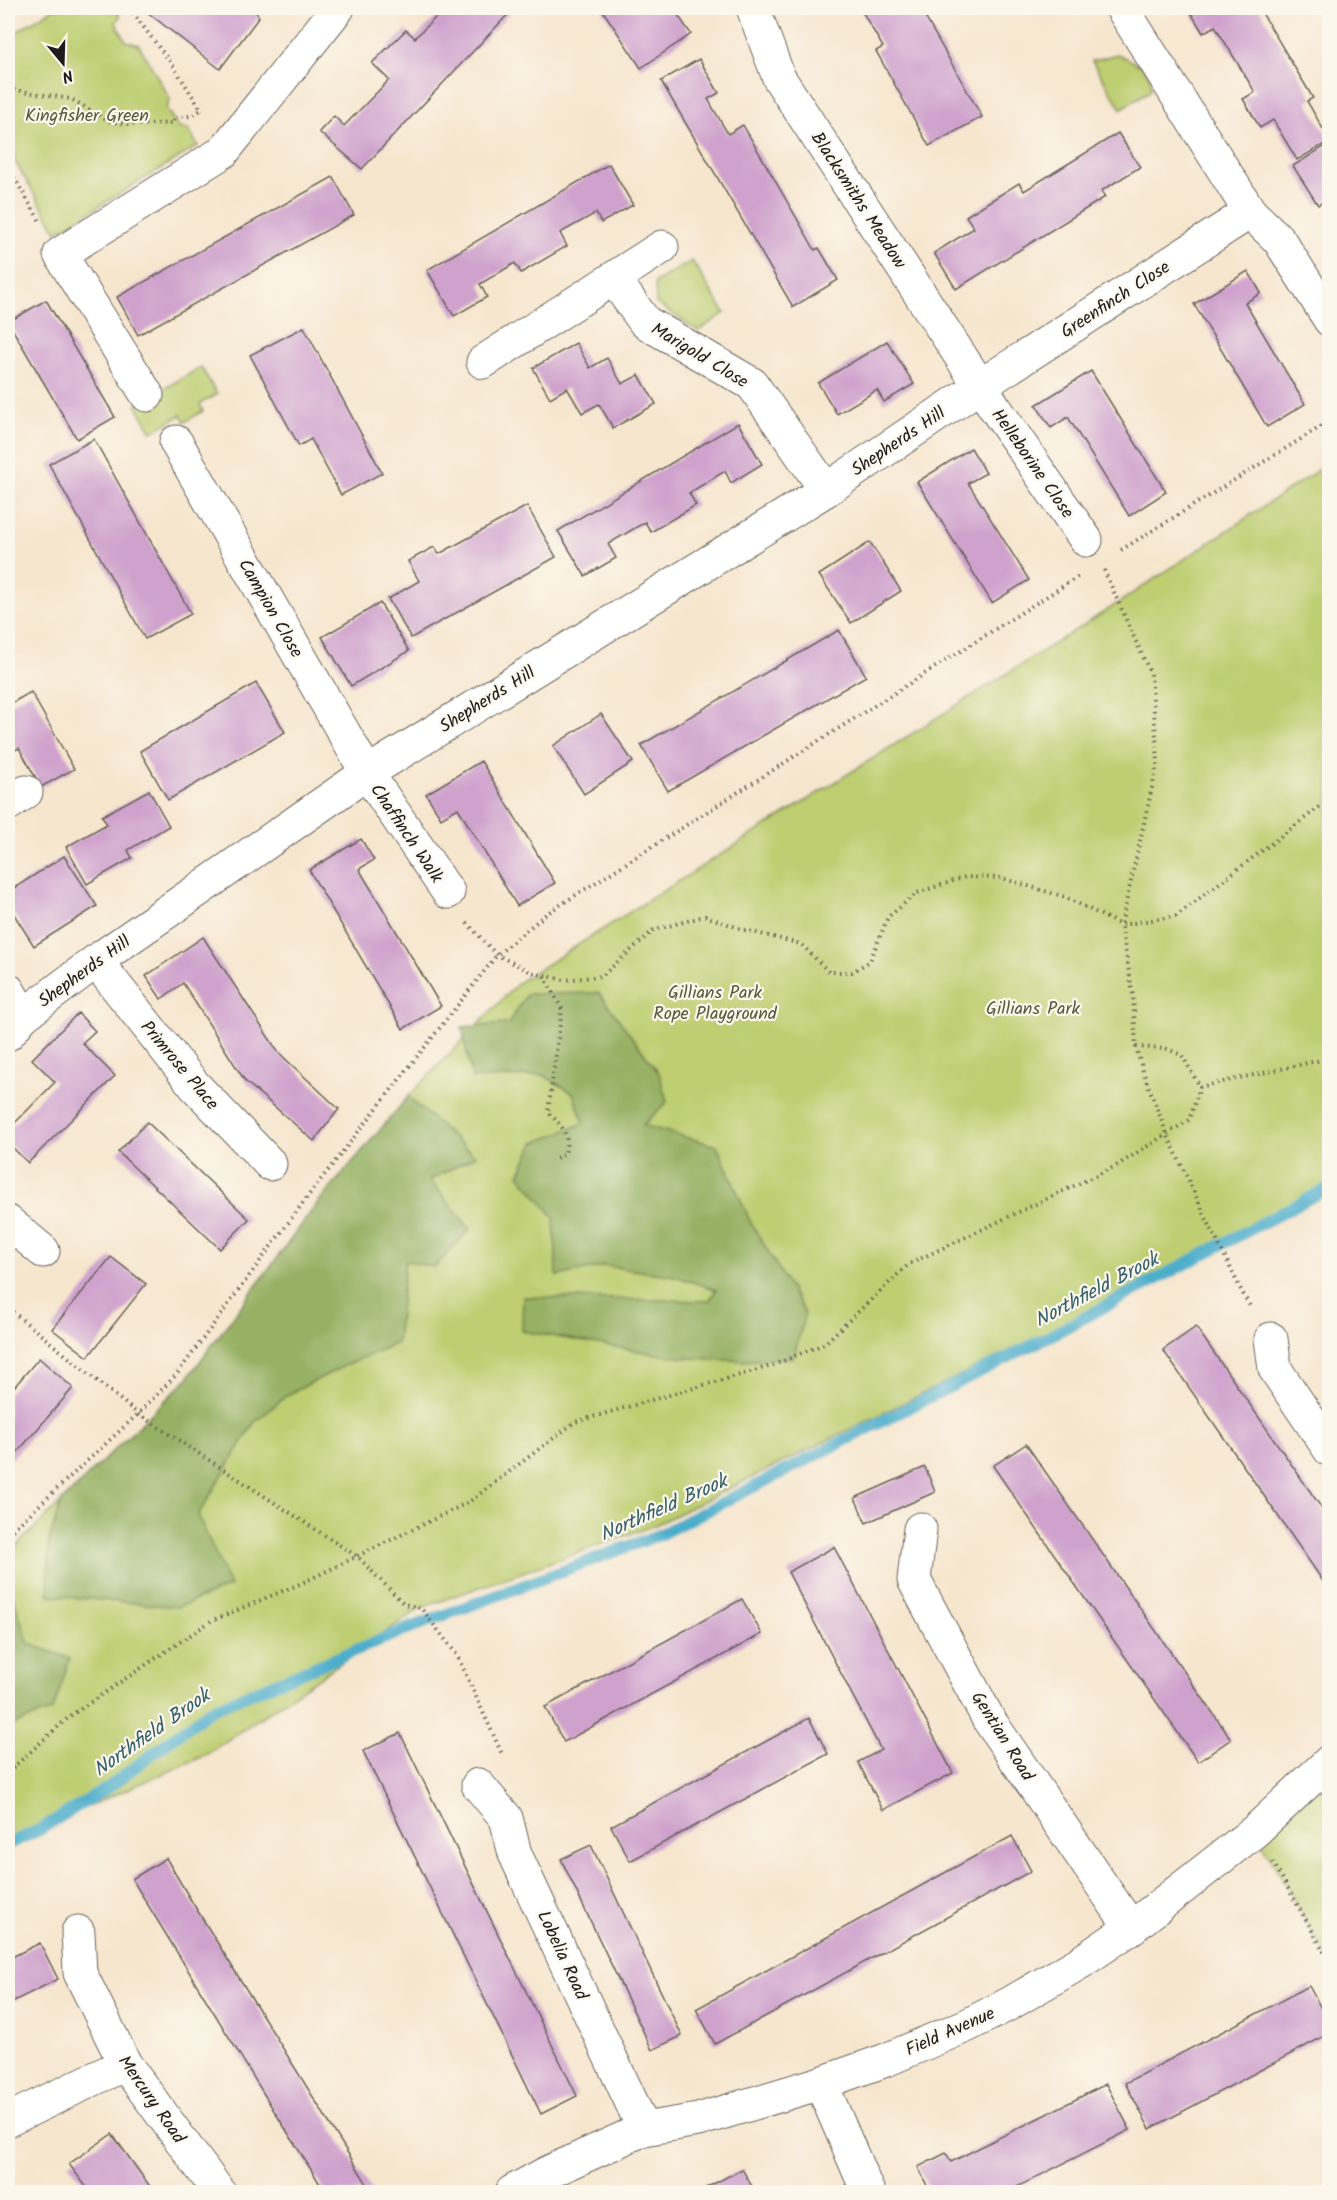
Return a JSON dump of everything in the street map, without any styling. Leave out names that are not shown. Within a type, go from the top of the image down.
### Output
[{"type":"street","points":[[147,395],[60,254],[223,152],[338,8]]},
{"type":"street","name":"Blacksmiths Meadow","points":[[753,8],[779,78],[980,386]]},
{"type":"street","points":[[1122,8],[1250,212],[1279,240],[1329,320]]},
{"type":"street","name":"Greenfinch Close","points":[[980,386],[1250,212]]},
{"type":"street","points":[[483,362],[662,247]]},
{"type":"street","name":"Marigold Close","points":[[614,279],[645,322],[752,384],[826,490]]},
{"type":"street","name":"Shepherds Hill","points":[[13,1013],[96,961],[367,773],[826,490],[980,386]]},
{"type":"street","name":"Helleborine Close","points":[[980,386],[1093,551]]},
{"type":"street","name":"Campion Close","points":[[176,442],[367,773]]},
{"type":"street","name":"Chaffinch Walk","points":[[367,773],[448,892]]},
{"type":"street","name":"Primrose Place","points":[[96,961],[195,1086],[270,1164]]},
{"type":"street","points":[[8,1222],[43,1251]]},
{"type":"street","points":[[1271,1339],[1275,1369],[1329,1450]]},
{"type":"street","name":"Gentian Road","points":[[920,1529],[914,1580],[989,1720],[1131,1928]]},
{"type":"street","name":"Field Avenue","points":[[512,2193],[547,2173],[645,2129],[698,2120],[821,2083],[886,2060],[999,2009],[1081,1962],[1131,1928],[1255,1831],[1329,1761]]},
{"type":"street","name":"Lobelia Road","points":[[478,1785],[506,1818],[515,1854],[645,2129]]},
{"type":"street","name":"Mercury Road","points":[[78,1932],[80,1972],[125,2064],[219,2193]]},
{"type":"street","points":[[8,2120],[125,2064]]},
{"type":"street","points":[[821,2083],[868,2193]]},
{"type":"path","points":[[129,8],[174,67],[201,110],[223,152]]},
{"type":"path","points":[[8,89],[71,99],[111,122],[136,125],[173,123],[173,118],[190,116],[201,110]]},
{"type":"path","points":[[8,167],[60,254]]},
{"type":"path","points":[[8,1534],[177,1374],[308,1196],[497,955],[546,914],[1093,551],[1329,421]]},
{"type":"path","points":[[1093,551],[1151,675],[1158,760],[1121,925],[1133,995],[1136,1047],[1167,1134],[1242,1292]]},
{"type":"path","points":[[448,892],[466,922],[497,955],[531,972],[564,980],[602,976],[654,930],[705,916],[745,930],[801,944],[829,972],[852,972],[870,961],[888,917],[917,893],[965,877],[1001,878],[1065,897],[1121,925],[1176,916],[1329,799]]},
{"type":"path","points":[[544,975],[562,1009],[548,1112],[562,1126],[568,1142],[565,1154],[554,1159]]},
{"type":"path","points":[[8,1772],[70,1716],[211,1621],[302,1583],[469,1502],[575,1422],[771,1366],[824,1344],[909,1264],[1116,1166],[1189,1120],[1200,1087],[1182,1055],[1167,1049],[1136,1047]]},
{"type":"path","points":[[1200,1087],[1329,1058]]},
{"type":"path","points":[[8,1308],[138,1413],[358,1557],[404,1604],[421,1608],[457,1655],[503,1756],[478,1785]]},
{"type":"path","points":[[1255,1831],[1329,1962]]},
{"type":"green space","name":"Kingfisher Green","points":[[55,8],[115,8],[120,16],[116,23],[126,41],[139,45],[170,99],[166,109],[179,128],[188,129],[198,146],[57,232],[8,150],[8,37]]},
{"type":"green space","points":[[1117,54],[1146,70],[1151,82],[1151,90],[1121,109],[1092,61]]},
{"type":"green space","points":[[692,261],[725,313],[698,331],[656,303],[655,282]]},
{"type":"green space","points":[[201,367],[217,394],[200,404],[203,411],[185,422],[181,415],[152,432],[136,405]]},
{"type":"green space","name":"Gillians Park","points":[[1329,463],[1329,1194],[653,1526],[421,1608],[204,1756],[8,1841],[8,1554],[187,1379],[317,1204],[408,1097],[519,982],[1109,609]]},
{"type":"green space","points":[[599,993],[659,1073],[667,1102],[643,1125],[717,1146],[750,1221],[805,1313],[794,1357],[745,1361],[674,1357],[522,1331],[523,1297],[709,1301],[716,1290],[675,1276],[605,1266],[557,1276],[554,1217],[519,1175],[534,1143],[584,1123],[573,1093],[543,1075],[472,1079],[462,1027],[508,1024],[527,994]]},
{"type":"green space","points":[[408,1097],[475,1156],[430,1180],[470,1229],[435,1267],[405,1261],[397,1343],[346,1365],[287,1395],[254,1423],[198,1515],[230,1586],[178,1607],[48,1595],[49,1540],[61,1502],[187,1379],[317,1204]]},
{"type":"green space","points":[[8,1583],[29,1644],[70,1658],[53,1710],[8,1727]]},
{"type":"green space","points":[[1329,1761],[1329,1962],[1255,1831]]},
{"type":"building","points":[[142,8],[254,8],[259,17],[220,69]]},
{"type":"building","points":[[445,8],[514,8],[362,169],[319,132],[334,116],[344,126],[389,80],[372,63],[406,30],[415,38]]},
{"type":"building","points":[[601,8],[673,8],[691,34],[641,68]]},
{"type":"building","points":[[860,8],[920,8],[982,117],[929,146],[876,51],[883,47]]},
{"type":"building","points":[[1188,8],[1259,8],[1313,98],[1307,101],[1330,141],[1297,160],[1273,120],[1260,128],[1243,99],[1255,92],[1215,26],[1203,33]]},
{"type":"building","points":[[699,59],[719,93],[708,99],[728,134],[743,125],[815,250],[819,248],[838,280],[793,307],[661,81]]},
{"type":"building","points":[[1118,133],[1140,167],[1101,191],[1105,197],[956,289],[934,253],[974,228],[966,216],[1019,183],[1024,191]]},
{"type":"building","points":[[1330,143],[1330,197],[1318,205],[1293,166]]},
{"type":"building","points":[[609,164],[633,205],[601,223],[596,213],[560,233],[567,246],[521,273],[515,263],[480,284],[487,297],[454,316],[427,270]]},
{"type":"building","points":[[333,177],[354,215],[138,335],[117,297]]},
{"type":"building","points":[[1248,271],[1261,293],[1245,303],[1305,404],[1267,427],[1194,304]]},
{"type":"building","points":[[46,300],[115,417],[77,439],[8,322]]},
{"type":"building","points":[[304,327],[382,473],[341,495],[311,439],[299,446],[250,355]]},
{"type":"building","points":[[887,341],[914,384],[884,402],[877,390],[837,414],[818,383]]},
{"type":"building","points":[[576,343],[590,368],[607,358],[622,384],[639,375],[656,404],[613,428],[599,404],[582,413],[567,388],[550,398],[533,368]]},
{"type":"building","points":[[1091,371],[1166,492],[1129,516],[1068,417],[1051,428],[1036,405]]},
{"type":"building","points":[[738,423],[762,464],[731,483],[725,471],[689,493],[696,505],[651,532],[645,522],[608,544],[616,558],[585,576],[558,531]]},
{"type":"building","points":[[94,439],[191,614],[145,639],[49,464]]},
{"type":"building","points":[[971,448],[986,473],[968,483],[1029,580],[992,603],[917,482]]},
{"type":"building","points":[[527,506],[556,557],[411,638],[388,599],[419,581],[408,561],[434,547],[439,554]]},
{"type":"building","points":[[870,542],[901,591],[851,623],[819,575]]},
{"type":"building","points":[[380,603],[409,651],[351,686],[322,637]]},
{"type":"building","points":[[839,630],[866,676],[668,791],[641,745]]},
{"type":"building","points":[[256,683],[285,732],[168,800],[140,751]]},
{"type":"building","points":[[31,692],[74,769],[41,787],[19,748],[8,754],[8,705]]},
{"type":"building","points":[[601,714],[633,762],[584,794],[553,746]]},
{"type":"building","points":[[481,761],[555,883],[517,906],[458,808],[441,818],[426,794]]},
{"type":"building","points":[[149,790],[169,826],[128,850],[132,858],[87,884],[66,847],[107,824],[102,816]]},
{"type":"building","points":[[361,839],[374,860],[359,869],[441,1006],[403,1029],[309,870]]},
{"type":"building","points":[[64,856],[97,906],[34,946],[8,905],[8,892]]},
{"type":"building","points":[[203,937],[278,1052],[339,1109],[314,1141],[245,1081],[183,983],[161,999],[146,976]]},
{"type":"building","points":[[78,1013],[95,1031],[82,1043],[115,1076],[28,1163],[8,1143],[8,1130],[55,1082],[32,1059]]},
{"type":"building","points":[[147,1122],[249,1219],[220,1249],[118,1152]]},
{"type":"building","points":[[111,1257],[146,1284],[88,1357],[52,1329]]},
{"type":"building","points":[[1196,1327],[1330,1520],[1330,1591],[1163,1350]]},
{"type":"building","points":[[39,1358],[73,1388],[8,1463],[8,1394]]},
{"type":"building","points":[[1026,1444],[1231,1739],[1198,1762],[993,1466]]},
{"type":"building","points":[[925,1467],[935,1492],[866,1523],[855,1498]]},
{"type":"building","points":[[834,1547],[953,1773],[883,1810],[858,1762],[881,1750],[788,1572]]},
{"type":"building","points":[[742,1599],[762,1634],[564,1742],[545,1707]]},
{"type":"building","points":[[809,1718],[828,1754],[630,1861],[611,1826]]},
{"type":"building","points":[[400,1733],[577,2096],[541,2114],[363,1751]]},
{"type":"building","points":[[1012,1836],[1031,1871],[715,2044],[696,2009]]},
{"type":"building","points":[[591,1845],[682,2036],[652,2050],[561,1859]]},
{"type":"building","points":[[166,1858],[372,2192],[325,2192],[273,2109],[132,1879]]},
{"type":"building","points":[[40,1943],[58,1979],[8,2004],[8,1959]]},
{"type":"building","points":[[1309,1986],[1330,2025],[1330,2033],[1150,2129],[1125,2083]]},
{"type":"building","points":[[1106,2084],[1130,2130],[1007,2192],[930,2192],[918,2167],[946,2153],[951,2162]]},
{"type":"building","points":[[112,2134],[154,2192],[90,2192],[69,2164]]},
{"type":"building","points":[[742,2169],[755,2192],[698,2192]]},
{"type":"waterway","name":"Northfield Brook","points":[[8,1844],[39,1830],[109,1787],[210,1710],[407,1629],[659,1535],[1040,1341],[1330,1187]]},
{"type":"park label","name":"Gillians Park Rope Playground","points":[[715,1002]]}]
